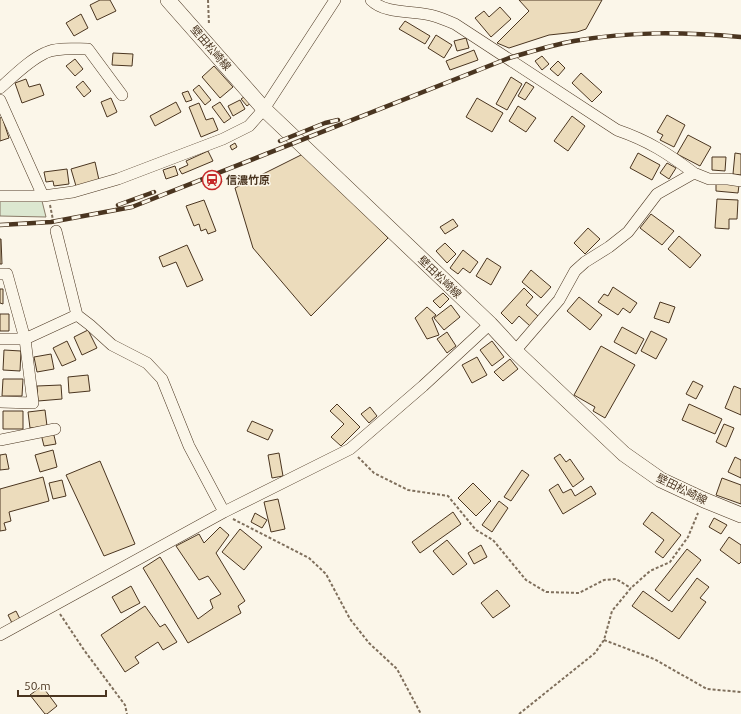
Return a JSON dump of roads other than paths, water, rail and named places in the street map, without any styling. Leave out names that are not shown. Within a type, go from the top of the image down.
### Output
[{"type":"main road","name":"壁田松崎線","points":[[168,0],[264,109],[624,454],[661,480],[741,515]]},
{"type":"street","points":[[0,196],[46,196],[73,192],[118,179],[223,139],[248,126],[264,109],[336,0]]},
{"type":"street","points":[[371,0],[374,4],[386,8],[434,16],[455,24],[617,130],[644,140],[669,155],[694,174],[709,179],[728,178],[741,181]]},
{"type":"street","points":[[0,88],[20,70],[46,53],[66,49],[88,49],[122,95]]},
{"type":"street","points":[[0,100],[46,196]]},
{"type":"street","points":[[515,351],[554,306],[575,271],[585,262],[609,247],[628,232],[657,194],[694,174]]},
{"type":"street","points":[[56,231],[77,315],[112,345],[147,363],[162,379],[189,446],[224,512]]},
{"type":"street","points":[[0,274],[7,274],[25,339],[33,403],[0,402]]},
{"type":"street","points":[[0,339],[25,339],[77,315]]},
{"type":"street","points":[[0,635],[224,512],[350,449],[423,386],[490,324]]},
{"type":"street","points":[[0,440],[55,429]]},
{"type":"railway","points":[[0,225],[51,222],[132,207],[509,58],[549,47],[574,41],[616,35],[678,33],[741,37]]},
{"type":"railway","points":[[280,141],[325,123],[338,120]]},
{"type":"railway","points":[[118,205],[154,192]]},
{"type":"place","name":"信濃竹原","points":[[212,180]]}]
